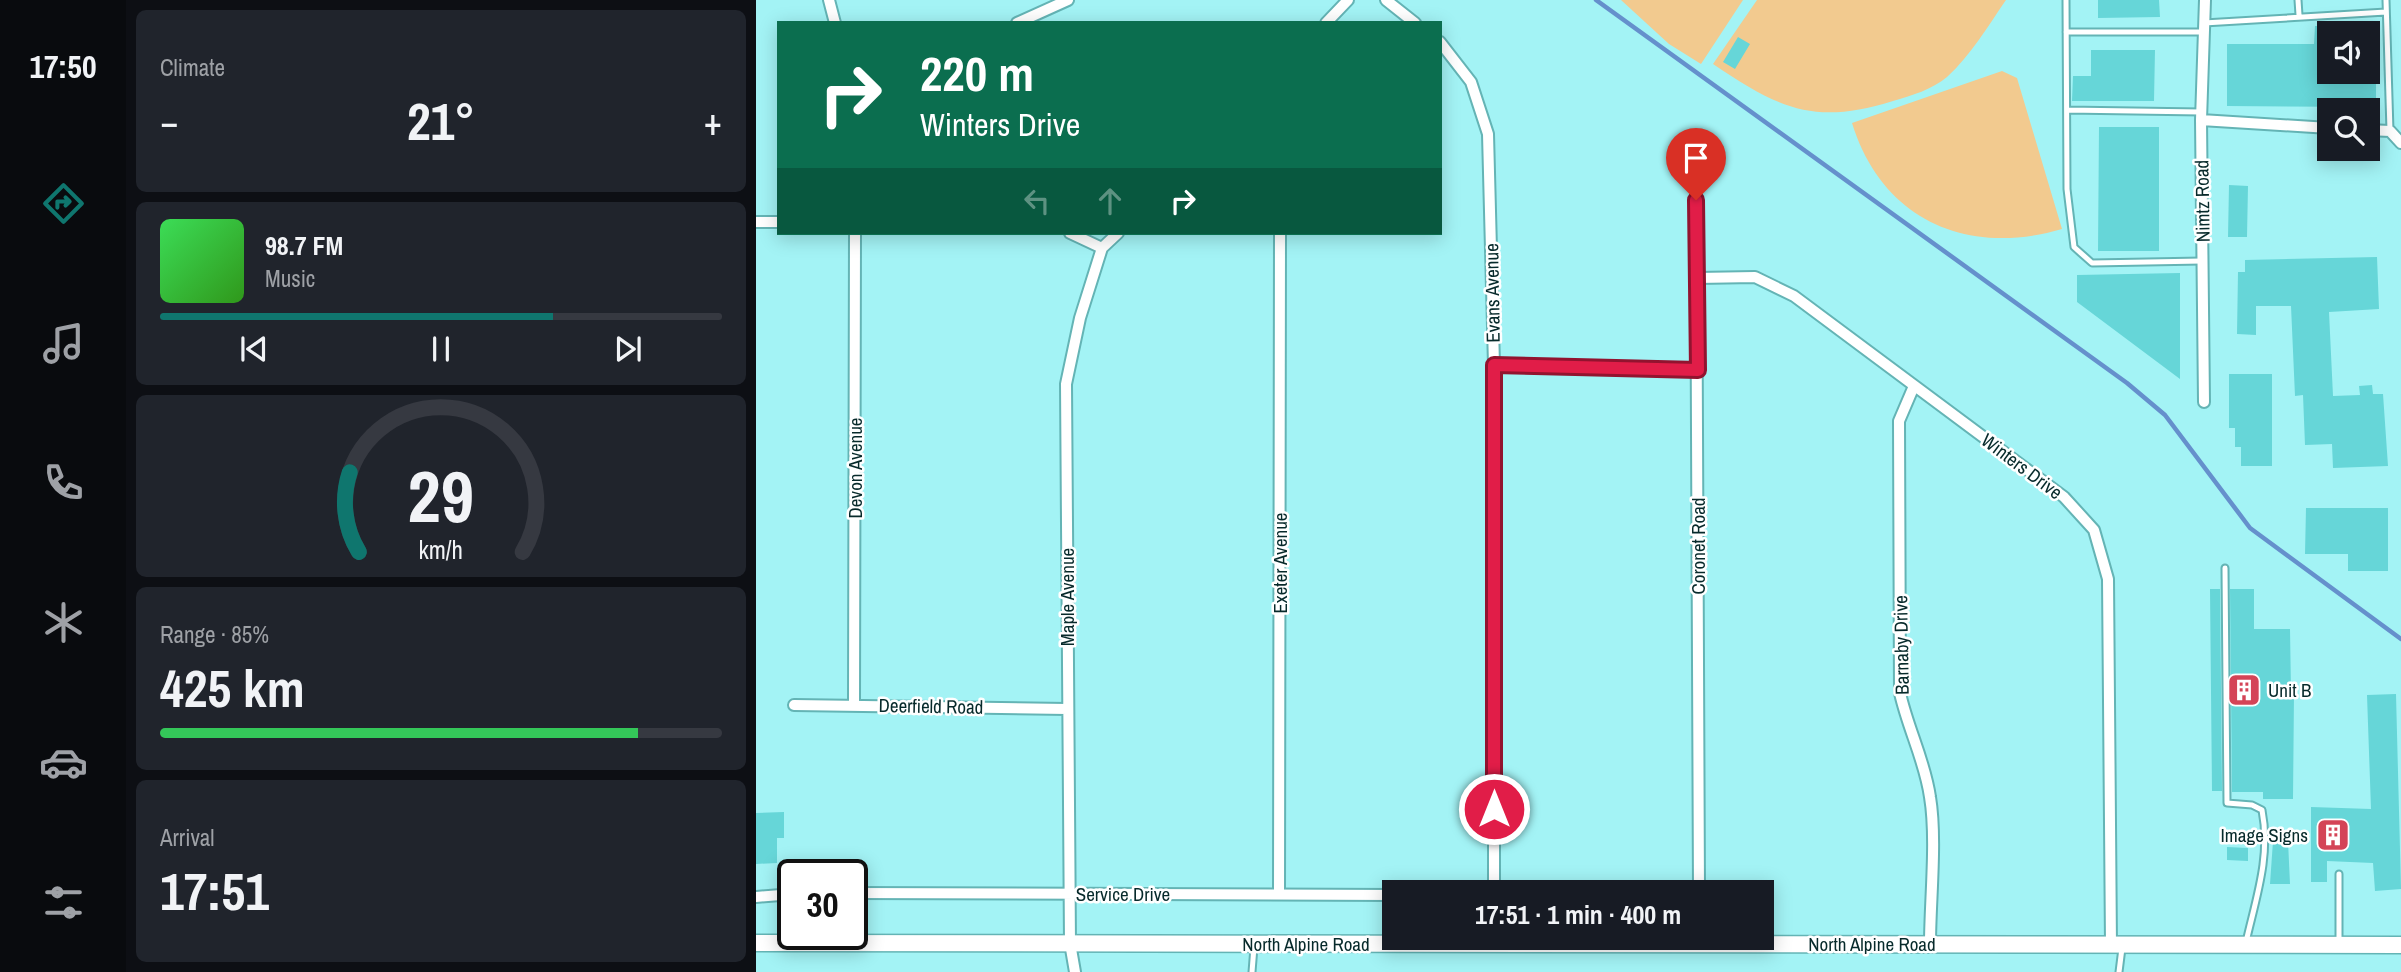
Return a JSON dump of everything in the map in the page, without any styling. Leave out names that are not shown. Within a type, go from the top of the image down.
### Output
[{"type":"main road","name":"North Alpine Road","points":[[756,943],[1382,942]]},
{"type":"main road","name":"North Alpine Road","points":[[1774,942],[2401,945]]},
{"type":"street","points":[[829,0],[834,21]]},
{"type":"street","points":[[1021,21],[1068,0]]},
{"type":"street","points":[[1328,21],[1348,0]]},
{"type":"street","points":[[1386,0],[1412,21]]},
{"type":"street","name":"Nimtz Road","points":[[2204,402],[2201,116],[2205,0]]},
{"type":"street","name":"Evans Avenue","points":[[1442,45],[1471,82],[1488,134],[1494,365],[1494,880]]},
{"type":"street","points":[[2201,116],[2317,127]]},
{"type":"street","points":[[2380,131],[2390,131],[2401,144]]},
{"type":"street","name":"Coronet Road","points":[[1696,200],[1699,880]]},
{"type":"street","points":[[756,222],[777,222]]},
{"type":"street","name":"Devon Avenue","points":[[855,235],[855,704]]},
{"type":"street","points":[[1074,235],[1102,248]]},
{"type":"street","name":"Maple Avenue","points":[[1075,972],[1070,943],[1066,384],[1080,318],[1102,248],[1116,235]]},
{"type":"street","name":"Exeter Avenue","points":[[1279,894],[1280,235]]},
{"type":"street","name":"Winters Drive","points":[[1697,278],[1755,277],[1794,296],[2064,496],[2094,530],[2108,579],[2116,945]]},
{"type":"street","points":[[1494,365],[1698,370]]},
{"type":"street","name":"Barnaby Drive","points":[[1914,386],[1899,422],[1900,693],[1906,722],[1926,770],[1931,801],[1930,944]]},
{"type":"street","name":"Deerfield Road","points":[[794,705],[1068,709]]},
{"type":"street","name":"Service Drive","points":[[868,893],[1382,895]]},
{"type":"street","points":[[756,897],[777,895]]},
{"type":"lane","points":[[2066,0],[2067,189],[2074,247],[2092,263],[2202,261]]},
{"type":"lane","points":[[2298,0],[2299,15]]},
{"type":"lane","points":[[2386,0],[2390,131]]},
{"type":"lane","points":[[2066,32],[2204,27],[2299,15],[2386,12]]},
{"type":"lane","points":[[2067,110],[2201,116]]},
{"type":"lane","points":[[2225,568],[2227,803],[2252,805],[2262,810],[2265,825],[2263,877],[2245,945]]},
{"type":"lane","points":[[2339,874],[2339,945]]},
{"type":"lane","points":[[1252,972],[1255,943]]},
{"type":"lane","points":[[2116,945],[2119,972]]},
{"type":"shaded area","points":[[1621,0],[1743,0],[1701,64],[1669,44]]},
{"type":"shaded area","points":[[1757,0],[2006,0],[1956,68],[1935,85],[1900,99],[1865,108],[1818,112],[1778,102],[1713,64]]},
{"type":"shaded area","points":[[2002,71],[2017,78],[2062,229],[2027,236],[1993,238],[1962,233],[1933,223],[1907,207],[1884,184],[1866,157],[1852,123]]},
{"type":"building","points":[[2098,0],[2159,0],[2160,17],[2098,18]]},
{"type":"building","points":[[2317,26],[2317,84],[2376,84],[2376,98],[2317,98],[2317,107],[2227,106],[2227,44],[2314,44]]},
{"type":"building","points":[[1738,37],[1750,44],[1735,69],[1723,62]]},
{"type":"building","points":[[2091,50],[2155,50],[2154,101],[2072,101],[2073,76],[2091,76]]},
{"type":"building","points":[[2099,127],[2159,127],[2159,251],[2098,251]]},
{"type":"building","points":[[2229,185],[2248,186],[2247,237],[2228,237]]},
{"type":"building","points":[[2377,257],[2379,309],[2329,312],[2333,396],[2360,395],[2359,386],[2372,385],[2373,394],[2383,394],[2388,466],[2333,468],[2332,444],[2305,445],[2303,395],[2295,396],[2291,306],[2256,306],[2256,335],[2237,334],[2238,272],[2245,272],[2245,260]]},
{"type":"building","points":[[2180,273],[2180,379],[2077,302],[2077,275]]},
{"type":"building","points":[[2229,374],[2272,374],[2272,466],[2241,466],[2241,447],[2235,447],[2235,428],[2229,428]]},
{"type":"building","points":[[2306,508],[2388,508],[2388,571],[2348,571],[2348,554],[2305,554]]},
{"type":"building","points":[[2210,589],[2220,589],[2222,791],[2212,791]]},
{"type":"building","points":[[2230,589],[2254,589],[2254,629],[2290,629],[2291,693],[2294,693],[2293,799],[2263,799],[2263,792],[2232,792]]},
{"type":"building","points":[[2396,694],[2401,889],[2375,891],[2373,863],[2327,861],[2327,882],[2311,882],[2311,807],[2371,809],[2367,695]]},
{"type":"building","points":[[784,812],[784,838],[777,838],[777,863],[756,864],[756,813]]},
{"type":"building","points":[[2273,841],[2288,841],[2290,884],[2270,884]]},
{"type":"building","points":[[2227,847],[2248,848],[2248,861],[2227,860]]},
{"type":"waterway","points":[[1596,0],[2127,383],[2165,415],[2250,528],[2401,639]]},
{"type":"place","name":"Unit B","points":[[2244,690]]},
{"type":"place","name":"Image Signs","points":[[2333,835]]},
{"type":"route","points":[[1494,809],[1494,365],[1698,370],[1696,200]]}]
